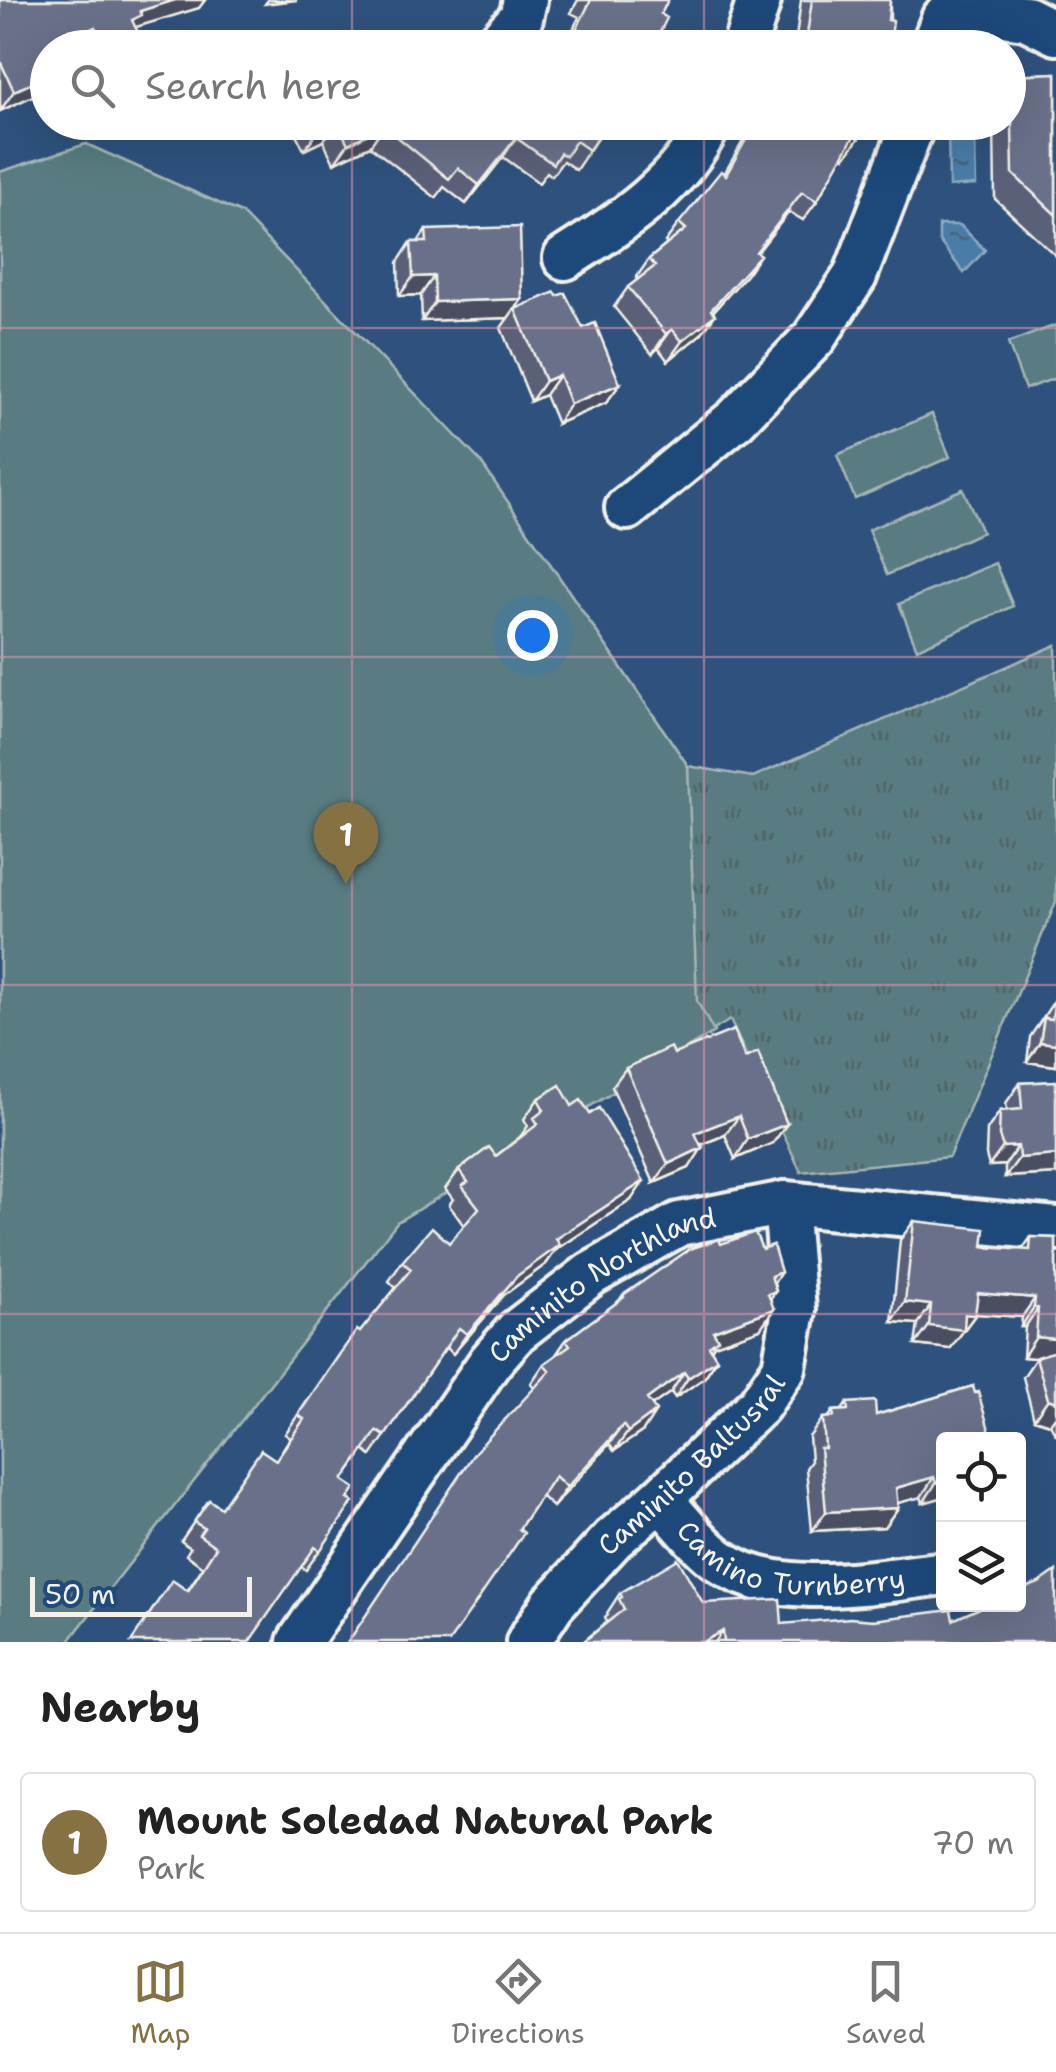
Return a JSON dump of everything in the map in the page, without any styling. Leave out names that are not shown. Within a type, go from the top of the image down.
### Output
[{"type":"street","points":[[510,30],[521,18],[525,0]]},
{"type":"street","points":[[750,30],[759,0]]},
{"type":"street","points":[[938,30],[942,19],[957,4],[1026,18],[1056,33]]},
{"type":"street","points":[[565,258],[630,216],[669,182],[698,140]]},
{"type":"street","points":[[626,508],[736,419],[814,338],[856,276],[907,140]]},
{"type":"street","name":"Caminito Northland","points":[[299,1642],[490,1362],[517,1331],[591,1274],[679,1224],[784,1203],[1056,1229]]},
{"type":"street","name":"Caminito Baltusral","points":[[528,1642],[552,1604],[612,1538],[660,1500],[759,1405],[784,1368],[794,1310],[784,1203]]},
{"type":"street","name":"Camino Turnberry","points":[[660,1500],[720,1561],[750,1574],[817,1588],[936,1574]]},
{"type":"green space","points":[[86,144],[241,213],[480,461],[688,766],[753,777],[1056,645],[1056,902],[949,1157],[801,1172],[730,1020],[397,1222],[68,1642],[0,1642],[0,172]]},
{"type":"green space","points":[[86,144],[241,213],[480,461],[688,766],[697,1001],[714,1032],[397,1222],[68,1642],[0,1642],[0,172]]},
{"type":"green space","points":[[1056,325],[1056,378],[1025,389],[1008,343]]},
{"type":"green space","points":[[932,414],[950,457],[855,499],[837,455]]},
{"type":"green space","points":[[963,489],[982,532],[887,575],[868,530]]},
{"type":"green space","points":[[995,563],[1013,606],[917,649],[899,604]]},
{"type":"water","points":[[948,140],[976,140],[976,185],[949,187]]},
{"type":"water","points":[[939,225],[960,225],[985,250],[964,273],[939,241]]},
{"type":"building","points":[[0,0],[175,0],[140,11],[142,15],[132,20],[137,30],[30,30],[30,84],[14,91],[0,64]]},
{"type":"building","points":[[591,0],[668,0],[661,14],[667,18],[661,30],[577,28]]},
{"type":"building","points":[[812,0],[890,0],[888,20],[893,21],[892,30],[808,30]]},
{"type":"building","points":[[1056,73],[1056,215],[1013,174],[1012,140],[1026,140],[1026,74]]},
{"type":"building","points":[[401,140],[514,140],[479,185],[458,168],[449,179]]},
{"type":"building","points":[[519,140],[596,140],[589,150],[576,141],[566,156],[560,153],[553,164]]},
{"type":"building","points":[[746,140],[852,140],[817,201],[802,192],[756,252],[760,255],[711,310],[715,315],[682,341],[672,329],[666,334],[628,287],[655,266],[649,259],[686,229],[679,223],[721,171],[726,175]]},
{"type":"building","points":[[520,227],[522,299],[435,302],[434,276],[413,277],[411,242],[427,242],[426,230]]},
{"type":"building","points":[[555,292],[557,296],[565,293],[583,328],[595,323],[620,384],[570,404],[559,375],[545,381],[515,309]]},
{"type":"building","points":[[1055,998],[1056,1044],[1040,1042],[1044,1018],[1052,1019]]},
{"type":"building","points":[[734,1030],[745,1058],[758,1052],[787,1124],[748,1139],[739,1116],[695,1133],[702,1148],[668,1164],[626,1068],[671,1047],[674,1054]]},
{"type":"building","points":[[1056,1081],[1056,1155],[1019,1158],[1018,1146],[1003,1147],[999,1136],[1000,1111],[1022,1109],[1020,1083]]},
{"type":"building","points":[[560,1085],[572,1106],[581,1100],[590,1114],[599,1108],[644,1181],[556,1239],[560,1245],[517,1276],[467,1334],[459,1328],[385,1436],[377,1431],[343,1480],[355,1488],[348,1499],[353,1502],[320,1551],[315,1547],[249,1642],[131,1642],[172,1580],[188,1591],[216,1547],[199,1535],[204,1528],[194,1522],[209,1500],[221,1508],[261,1450],[276,1460],[304,1419],[298,1415],[339,1355],[411,1269],[402,1262],[432,1227],[449,1243],[479,1208],[462,1186],[468,1182],[459,1170],[489,1147],[496,1156],[538,1124],[534,1118],[544,1110],[538,1099]]},
{"type":"building","points":[[914,1221],[985,1229],[983,1247],[1030,1250],[1031,1237],[1056,1238],[1056,1339],[1036,1337],[1035,1298],[978,1293],[975,1315],[965,1314],[964,1330],[929,1326],[931,1305],[905,1302]]},
{"type":"building","points":[[755,1232],[762,1249],[773,1245],[781,1272],[771,1276],[776,1291],[768,1294],[774,1309],[713,1331],[718,1339],[709,1346],[717,1359],[688,1378],[684,1372],[647,1399],[656,1411],[628,1432],[623,1425],[567,1487],[555,1476],[519,1529],[524,1533],[449,1642],[348,1642],[475,1452],[550,1371],[544,1364],[570,1345],[566,1340],[690,1249],[719,1239],[721,1244]]},
{"type":"building","points":[[1056,1351],[1056,1402],[1048,1399],[1036,1357]]},
{"type":"building","points":[[973,1386],[990,1432],[936,1432],[936,1483],[934,1477],[896,1488],[898,1508],[826,1512],[820,1448],[825,1448],[823,1418],[834,1417],[833,1411],[848,1410],[847,1403],[875,1401],[876,1415]]},
{"type":"building","points":[[678,1559],[703,1603],[780,1599],[782,1624],[850,1618],[873,1620],[936,1612],[951,1612],[953,1620],[971,1612],[1026,1612],[1026,1588],[1056,1571],[1056,1642],[724,1642],[723,1631],[703,1642],[583,1642],[624,1609],[620,1593]]},
{"type":"place","name":"Mount Soledad Natural Park","points":[[346,884]]}]
